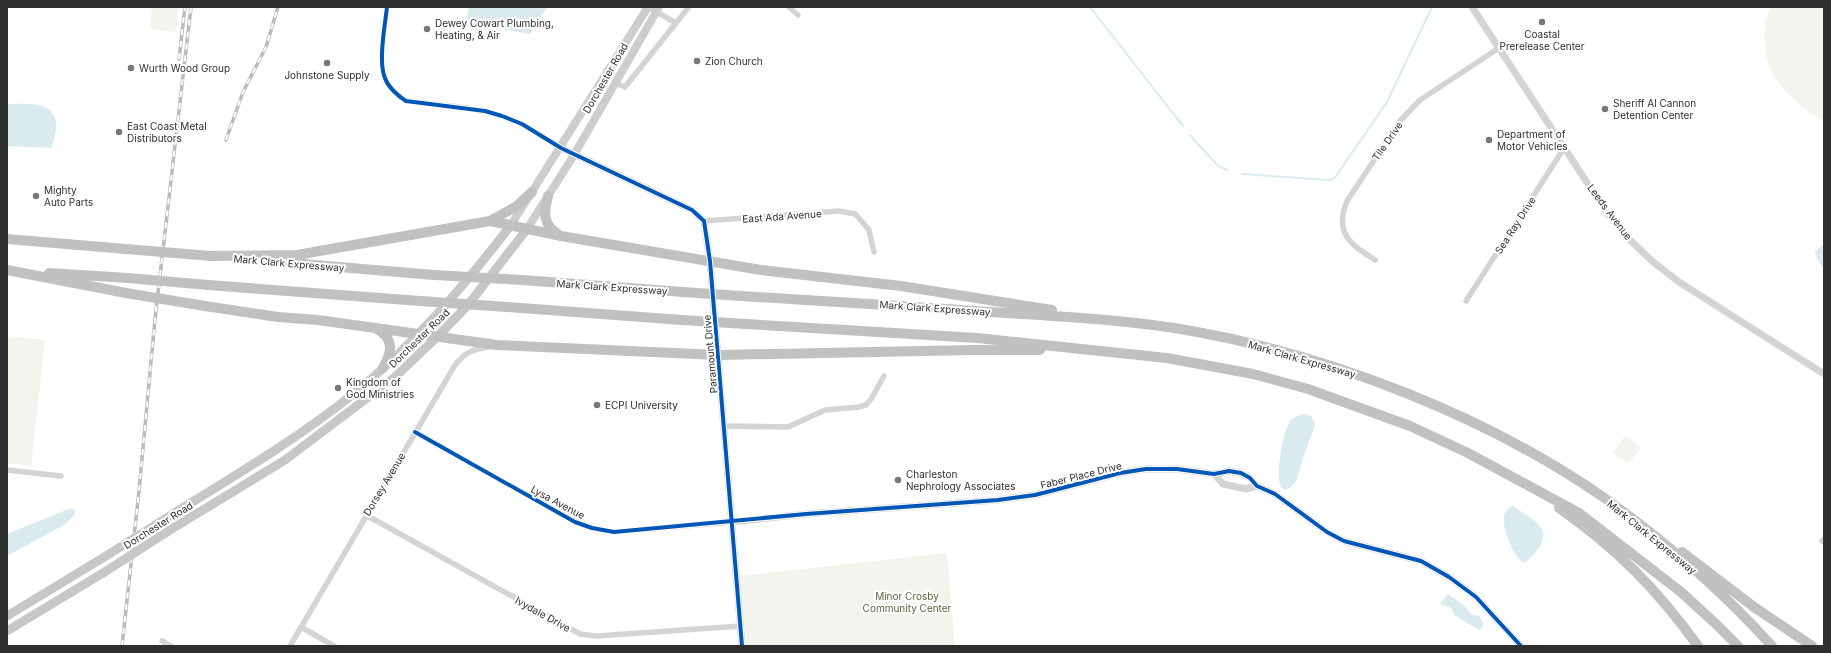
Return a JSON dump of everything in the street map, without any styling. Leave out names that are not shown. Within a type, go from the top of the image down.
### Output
[{"type":"highway","points":[[211,256],[297,255],[490,221],[517,206],[532,192]]},
{"type":"highway","points":[[548,196],[545,208],[546,224],[551,230],[561,236]]},
{"type":"highway","points":[[490,221],[561,236],[761,270],[901,286],[1111,320]]},
{"type":"highway","name":"Mark Clark Expressway","points":[[7,239],[434,275],[1111,320],[1191,331],[1267,347],[1362,377],[1411,395],[1481,427],[1529,452],[1590,489],[1639,524],[1735,605],[1772,646]]},
{"type":"highway","points":[[7,270],[126,293],[205,306],[278,317],[318,320],[497,345],[718,355],[972,350],[1100,351]]},
{"type":"highway","points":[[7,270],[682,320],[977,338],[1167,358],[1253,374],[1308,389],[1410,426],[1468,452],[1579,513],[1681,592],[1738,646]]},
{"type":"highway","points":[[375,328],[384,333],[389,343],[389,357],[383,368]]},
{"type":"highway","points":[[1518,479],[1594,533],[1634,568],[1675,615],[1698,646]]},
{"type":"highway","points":[[1639,524],[1683,553],[1754,606],[1812,646]]},
{"type":"main road","name":"Dorchester Road","points":[[7,616],[278,449],[352,394],[383,368],[459,291],[511,225],[561,148],[648,7]]},
{"type":"main road","name":"Dorchester Road","points":[[7,631],[285,460],[395,377],[437,337],[468,305],[527,229],[574,155],[657,9]]},
{"type":"street","points":[[387,7],[382,68],[385,79],[399,97],[406,101],[485,111],[522,124],[574,155],[692,210],[704,221]]},
{"type":"street","points":[[648,7],[657,9],[676,23]]},
{"type":"street","points":[[615,83],[625,87],[689,7]]},
{"type":"street","points":[[789,7],[798,16]]},
{"type":"street","name":"Leeds Avenue","points":[[1472,7],[1607,213],[1629,239],[1652,261],[1679,282],[1824,374]]},
{"type":"street","name":"Tile Drive","points":[[1375,260],[1356,248],[1347,236],[1342,225],[1342,214],[1347,201],[1400,121],[1420,100],[1499,48]]},
{"type":"street","name":"Sea Ray Drive","points":[[1466,301],[1564,148]]},
{"type":"street","name":"East Ada Avenue","points":[[704,221],[839,211],[854,214],[858,217],[869,230],[874,252]]},
{"type":"street","name":"Paramount Drive","points":[[704,221],[710,261],[742,646]]},
{"type":"street","name":"Dorsey Avenue","points":[[290,646],[455,365],[461,357],[469,351],[497,345]]},
{"type":"street","points":[[724,426],[788,427],[825,410],[866,405],[884,376]]},
{"type":"street","name":"Lysa Avenue","points":[[415,432],[575,522],[592,528],[614,532],[732,522]]},
{"type":"street","name":"Faber Place Drive","points":[[732,522],[806,514],[998,500],[1035,494],[1120,473],[1146,469],[1176,469],[1214,474],[1228,471],[1241,473],[1250,478],[1258,486],[1275,494],[1313,523],[1344,541],[1421,561],[1440,571],[1476,597],[1521,646]]},
{"type":"street","points":[[7,470],[61,476]]},
{"type":"street","name":"Faber Place Drive","points":[[1214,474],[1223,484],[1246,489],[1258,486]]},
{"type":"street","name":"Ivydale Drive","points":[[366,515],[580,634],[596,636],[741,626]]},
{"type":"street","points":[[301,627],[334,646]]},
{"type":"street","points":[[162,641],[171,646]]},
{"type":"green space","points":[[152,7],[179,7],[176,32],[150,29]]},
{"type":"green space","points":[[1771,7],[1824,7],[1824,121],[1787,93],[1771,71],[1765,48],[1765,23]]},
{"type":"green space","points":[[7,336],[45,340],[31,466],[7,463]]},
{"type":"green space","points":[[1625,436],[1641,448],[1628,464],[1613,452]]},
{"type":"green space","name":"Minor Crosby Community Center","points":[[947,553],[955,646],[743,646],[737,576]]},
{"type":"shaded area","points":[[469,7],[547,7],[530,34],[466,23]]},
{"type":"shaded area","points":[[7,104],[37,105],[50,110],[56,123],[52,148],[7,146]]},
{"type":"shaded area","points":[[1824,244],[1824,270],[1817,259],[1815,251]]},
{"type":"shaded area","points":[[1302,414],[1311,416],[1315,424],[1298,476],[1291,487],[1286,490],[1281,486],[1279,478],[1283,441],[1285,432],[1291,420]]},
{"type":"shaded area","points":[[1513,506],[1532,519],[1542,530],[1543,536],[1541,543],[1536,552],[1526,562],[1522,562],[1513,550],[1506,533],[1504,516],[1507,510]]},
{"type":"shaded area","points":[[71,508],[75,511],[74,516],[64,525],[7,556],[7,534]]},
{"type":"shaded area","points":[[1448,594],[1466,607],[1472,615],[1479,616],[1484,624],[1482,628],[1479,630],[1454,615],[1452,609],[1449,607],[1440,604]]},
{"type":"waterway","points":[[1090,7],[1183,126]]},
{"type":"waterway","points":[[1242,174],[1328,180],[1334,179],[1387,102],[1432,7]]},
{"type":"waterway","points":[[1190,135],[1218,166],[1227,170]]},
{"type":"railway","points":[[179,59],[185,7]]},
{"type":"railway","points":[[122,646],[139,491],[155,319],[191,7]]},
{"type":"railway","points":[[226,140],[243,92],[266,47],[278,7]]},
{"type":"cycle path","points":[[387,7],[382,53],[383,71],[388,85],[403,99],[406,101],[485,111],[522,124],[561,148],[692,210],[704,221],[710,261],[742,646]]},
{"type":"cycle path","points":[[415,432],[575,522],[592,528],[614,532],[806,514],[998,500],[1035,495],[1120,473],[1146,469],[1177,469],[1214,474],[1229,471],[1241,473],[1250,478],[1257,486],[1275,494],[1327,532],[1344,541],[1421,561],[1449,577],[1476,597],[1521,646]]},
{"type":"place","name":"Coastal Prerelease Center","points":[[1542,22]]},
{"type":"place","name":"Dewey Cowart Plumbing, Heating, & Air","points":[[427,29]]},
{"type":"place","name":"Zion Church","points":[[697,61]]},
{"type":"place","name":"Johnstone Supply","points":[[327,63]]},
{"type":"place","name":"Wurth Wood Group","points":[[131,68]]},
{"type":"place","name":"Sheriff Al Cannon Detention Center","points":[[1605,109]]},
{"type":"place","name":"East Coast Metal Distributors","points":[[119,132]]},
{"type":"place","name":"Department of Motor Vehicles","points":[[1489,140]]},
{"type":"place","name":"Mighty Auto Parts","points":[[36,196]]},
{"type":"place","name":"Kingdom of God Ministries","points":[[338,388]]},
{"type":"place","name":"ECPI University","points":[[597,405]]},
{"type":"place","name":"Charleston Nephrology Associates","points":[[898,480]]}]
